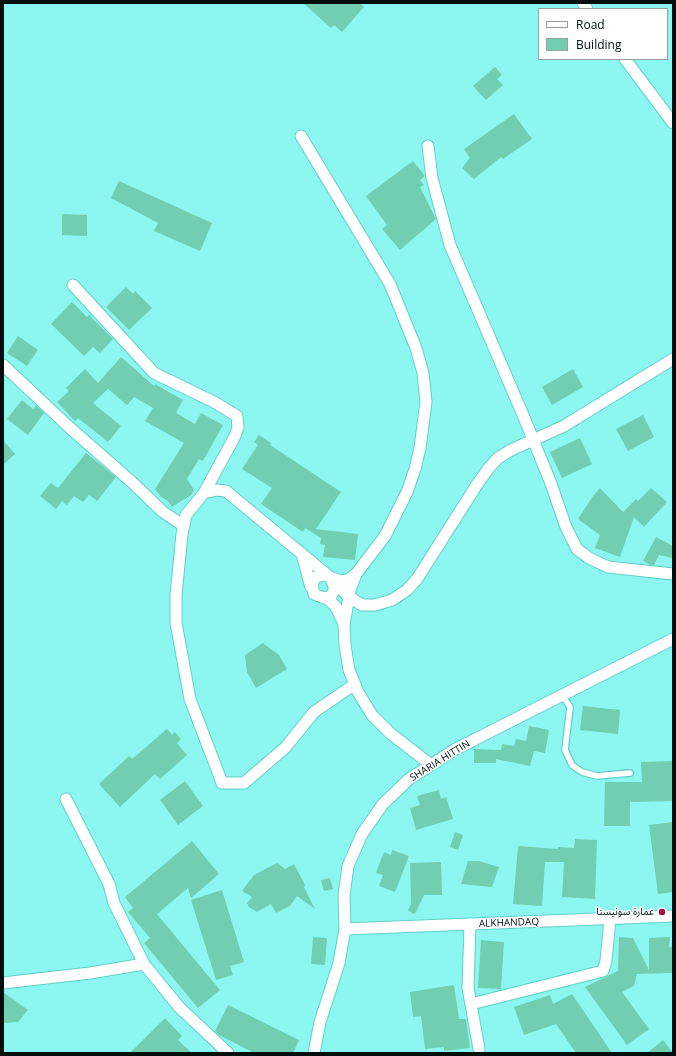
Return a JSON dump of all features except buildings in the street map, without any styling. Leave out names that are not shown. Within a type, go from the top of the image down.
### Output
[{"type":"street","points":[[626,60],[673,123]]},
{"type":"street","points":[[301,136],[390,284],[416,348],[423,373],[425,409],[420,448],[415,469],[407,492],[385,536],[356,574],[348,580],[341,581],[324,575],[316,577],[311,587]]},
{"type":"street","points":[[428,146],[432,178],[450,245],[534,440],[566,528],[577,549],[589,558],[608,567],[673,574]]},
{"type":"street","points":[[73,285],[154,373],[214,402],[237,416],[238,428],[221,463],[204,493],[186,515],[176,595],[176,623],[190,699],[222,783],[244,783],[284,748],[314,712],[355,684]]},
{"type":"street","points":[[221,463],[219,483],[226,491],[331,578],[348,596],[362,605],[375,605],[392,600],[407,590],[437,549],[488,469],[498,458],[511,450],[564,426],[673,359]]},
{"type":"street","points":[[3,365],[69,427],[134,484],[162,512],[184,526]]},
{"type":"street","points":[[204,493],[216,490],[226,491]]},
{"type":"street","points":[[302,554],[311,587],[316,597],[337,600],[348,596]]},
{"type":"street","points":[[356,574],[348,596],[344,625],[345,645],[350,670],[358,692],[372,715],[390,733],[431,765]]},
{"type":"street","points":[[327,598],[334,589],[331,578]]},
{"type":"street","points":[[327,598],[336,607],[344,625]]},
{"type":"street","name":"SHARIA HITTIN","points":[[314,1053],[320,1022],[339,963],[345,929],[344,895],[348,866],[362,834],[384,804],[409,779],[454,750],[673,639]]},
{"type":"street","points":[[66,799],[109,884],[114,903],[144,964],[179,1007],[228,1053]]},
{"type":"street","name":"ALKHANDAQ","points":[[345,929],[673,916]]},
{"type":"street","points":[[471,1004],[603,971],[606,962],[610,919]]},
{"type":"street","points":[[470,924],[468,988],[479,1049]]},
{"type":"street","points":[[3,983],[90,973],[144,964]]},
{"type":"lane","points":[[562,695],[570,707],[566,750],[572,764],[582,772],[598,776],[630,773]]},
{"type":"place","name":"عمارة سونيستا","points":[[662,912]]}]
